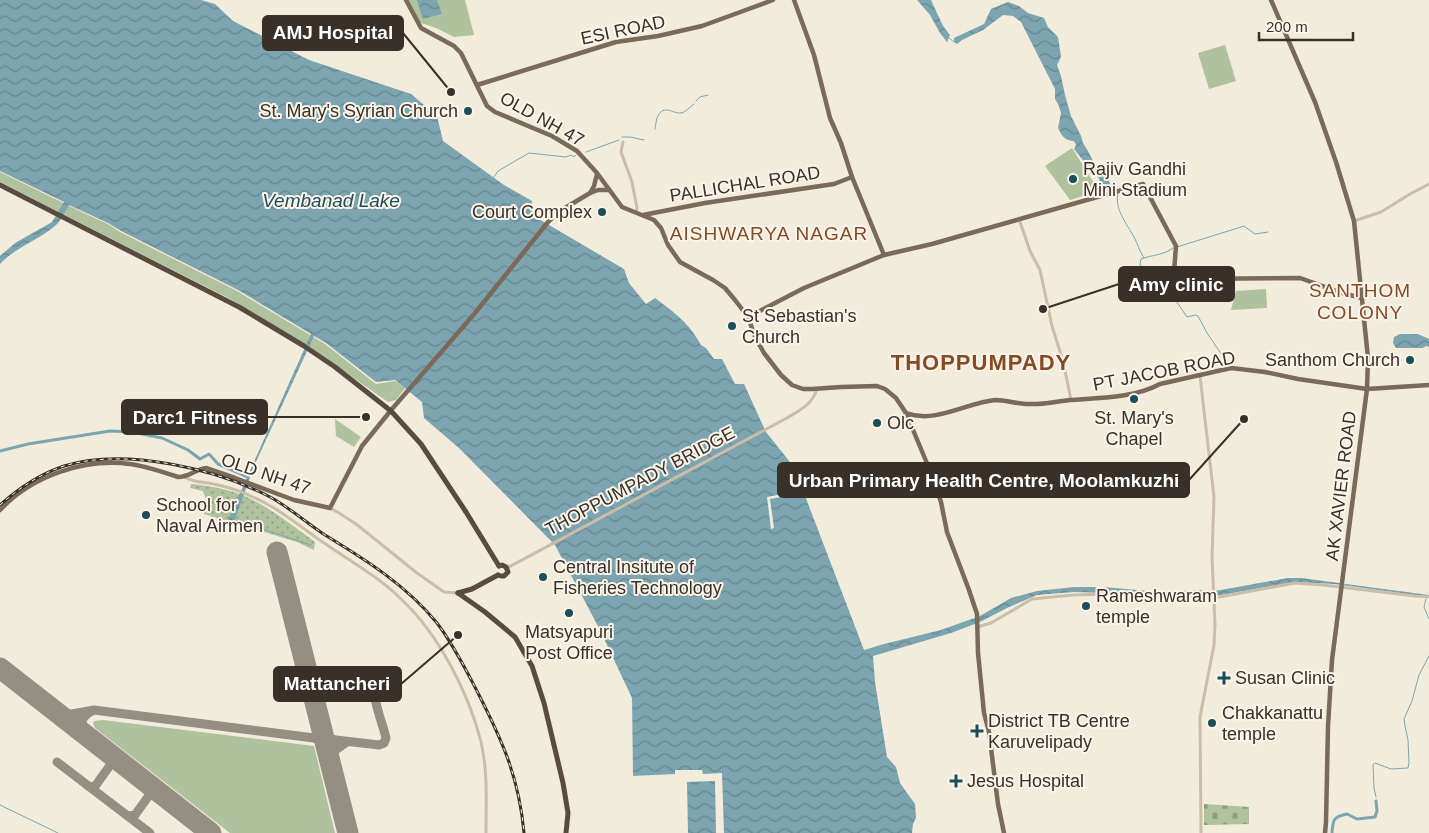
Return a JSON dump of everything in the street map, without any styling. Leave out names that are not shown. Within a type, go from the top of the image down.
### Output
[{"type":"highway","points":[[0,185],[188,280],[270,325],[326,361],[390,411],[421,444],[499,566],[497,569],[498,575]]},
{"type":"highway","points":[[458,593],[480,585],[498,575],[506,575],[508,572],[507,568],[502,565],[499,566]]},
{"type":"highway","points":[[458,593],[516,637],[532,666],[544,703],[563,783],[568,813],[566,833]]},
{"type":"main road","name":"OLD NH 47","points":[[406,0],[421,28],[454,46],[461,53],[487,106],[495,112],[552,136],[577,151],[622,208],[642,215]]},
{"type":"main road","name":"ESI ROAD","points":[[477,84],[616,42],[658,36],[702,26],[773,0]]},
{"type":"main road","points":[[794,0],[814,55],[830,118],[841,143],[852,178],[884,255]]},
{"type":"main road","name":"AK XAVIER ROAD","points":[[1271,0],[1315,102],[1354,221],[1368,358],[1367,389],[1330,686],[1325,833]]},
{"type":"main road","points":[[590,193],[597,174]]},
{"type":"main road","name":"PALLICHAL ROAD","points":[[642,215],[705,203],[834,184],[852,178]]},
{"type":"main road","points":[[590,193],[603,182]]},
{"type":"main road","points":[[748,317],[804,288],[884,255],[932,244],[1143,184],[1176,247],[1174,272],[1176,277],[1181,279],[1300,278],[1342,294],[1362,298]]},
{"type":"main road","points":[[590,193],[598,190],[609,190]]},
{"type":"main road","name":"OLD NH 47","points":[[185,477],[202,468],[206,468],[294,500],[330,508],[362,446],[390,411],[475,313],[548,222],[590,193]]},
{"type":"main road","points":[[642,215],[658,223],[668,245],[680,262],[725,288],[748,317],[757,341],[764,353],[781,375],[792,385],[803,389],[877,386],[885,389],[896,398],[906,413],[931,473],[941,502],[947,532],[977,615],[984,713],[989,732],[998,804],[1004,833]]},
{"type":"main road","name":"PT JACOB ROAD","points":[[906,413],[914,416],[945,414],[998,400],[1028,404],[1115,396],[1231,368],[1367,389],[1429,385]]},
{"type":"main road","points":[[0,510],[22,491],[39,481],[66,471],[92,465],[131,464],[178,477],[185,477]]},
{"type":"street","points":[[623,142],[621,152],[632,182],[637,208],[636,213]]},
{"type":"street","points":[[1354,221],[1381,212],[1429,184]]},
{"type":"street","points":[[1019,219],[1030,250],[1040,270],[1071,400]]},
{"type":"street","points":[[1200,376],[1214,497],[1212,557],[1215,625],[1214,645],[1200,717],[1201,833]]},
{"type":"street","name":"THOPPUMPADY BRIDGE","points":[[507,568],[786,418],[809,404],[817,389]]},
{"type":"street","points":[[185,477],[189,480],[217,484],[238,491],[274,508],[373,576],[404,601],[427,628],[460,682],[481,742],[485,772],[486,833]]},
{"type":"street","name":"OLD NH 47","points":[[330,508],[356,524],[444,592],[458,593]]},
{"type":"street","points":[[977,625],[991,623],[1032,600],[1047,597],[1109,594],[1146,598],[1214,598],[1295,584],[1342,585],[1429,596]]},
{"type":"green space","points":[[407,0],[465,0],[474,35],[454,37],[418,22]]},
{"type":"green space","points":[[1225,45],[1236,81],[1209,89],[1198,53]]},
{"type":"green space","name":"Rajiv Gandhi Mini Stadium","points":[[1072,148],[1099,191],[1070,200],[1045,166]]},
{"type":"green space","points":[[0,172],[108,224],[120,232],[237,291],[325,344],[376,384],[395,381],[405,388],[396,400],[388,402],[309,347],[232,300],[0,182]]},
{"type":"green space","points":[[1266,289],[1267,308],[1231,310],[1236,291]]},
{"type":"green space","points":[[335,419],[361,437],[354,447],[336,436]]},
{"type":"green space","points":[[191,484],[227,490],[256,502],[315,542],[314,550],[297,542],[204,514],[207,502],[203,491],[190,488]]},
{"type":"green space","points":[[103,720],[314,746],[335,833],[230,833],[95,728],[94,721]]},
{"type":"green space","points":[[1204,804],[1249,807],[1249,824],[1204,825]]},
{"type":"water","name":"Vembanad Lake","points":[[0,0],[201,0],[215,4],[233,21],[309,60],[411,94],[437,116],[443,141],[504,185],[532,201],[532,215],[624,269],[629,283],[646,304],[655,298],[675,314],[686,324],[714,359],[722,359],[735,384],[744,384],[766,432],[794,467],[864,650],[941,630],[980,616],[1011,598],[1037,591],[1074,587],[1104,587],[1159,592],[1215,591],[1288,578],[1301,578],[1429,595],[1429,597],[1334,584],[1295,582],[1215,596],[1074,592],[1037,595],[980,622],[951,633],[873,656],[875,682],[887,757],[896,767],[900,783],[915,804],[916,818],[912,833],[724,833],[722,773],[703,774],[702,770],[675,770],[675,774],[633,776],[632,698],[600,630],[555,545],[460,449],[424,418],[422,402],[395,380],[376,382],[326,343],[314,336],[254,466],[234,522],[228,520],[311,334],[238,290],[69,205],[56,225],[13,253],[0,264],[0,256],[15,243],[52,222],[64,202],[0,171]]},
{"type":"water","points":[[417,0],[437,0],[442,14],[423,19]]},
{"type":"water","points":[[917,0],[931,0],[943,26],[950,35],[947,42],[930,15]]},
{"type":"water","points":[[1008,2],[1019,6],[1028,13],[1044,18],[1048,27],[1058,37],[1061,57],[1057,65],[1071,116],[1094,163],[1105,170],[1111,190],[1105,191],[1098,177],[1074,149],[1076,145],[1074,141],[1066,139],[1059,131],[1061,113],[1055,99],[1055,89],[1021,22],[1013,16],[1003,15],[983,30],[957,44],[954,42],[954,38],[984,24],[991,9]]},
{"type":"water","points":[[1400,334],[1418,334],[1429,339],[1429,347],[1396,348],[1393,343],[1394,337]]},
{"type":"water","points":[[715,781],[716,833],[688,833],[687,782]]},
{"type":"pier","points":[[803,490],[804,493],[770,499],[774,528],[771,529],[767,497]]},
{"type":"waterway","points":[[948,37],[955,41]]},
{"type":"waterway","points":[[696,101],[700,97],[708,95]]},
{"type":"waterway","points":[[655,129],[657,117],[662,111],[667,110],[681,113],[694,104]]},
{"type":"waterway","points":[[622,137],[644,140]]},
{"type":"waterway","points":[[586,152],[619,140]]},
{"type":"waterway","points":[[494,177],[498,171],[529,153],[566,157],[571,155],[574,157],[576,155]]},
{"type":"waterway","points":[[1118,193],[1119,211],[1144,258]]},
{"type":"waterway","points":[[1177,247],[1244,226],[1255,234],[1268,232]]},
{"type":"waterway","points":[[1173,248],[1162,254],[1141,259],[1142,269],[1166,286],[1187,317],[1198,316],[1224,358]]},
{"type":"waterway","points":[[0,451],[28,444],[110,431],[132,432],[162,438],[188,450],[200,459],[209,454],[218,464],[248,477],[249,475]]},
{"type":"waterway","points":[[235,520],[311,545]]},
{"type":"waterway","points":[[1426,599],[1424,607],[1429,619]]},
{"type":"waterway","points":[[1376,797],[1373,765],[1375,763],[1391,769],[1408,768],[1408,740],[1404,719],[1412,701],[1419,675],[1429,656]]},
{"type":"waterway","points":[[1332,833],[1333,822],[1339,816],[1347,814],[1357,819],[1375,817],[1377,811],[1376,801]]},
{"type":"waterway","points":[[0,805],[58,833]]},
{"type":"taxiway","points":[[322,729],[329,738],[336,740],[379,745],[384,743],[386,738],[375,700],[375,680]]},
{"type":"taxiway","points":[[52,708],[66,715],[94,710],[314,738],[321,736],[322,729]]},
{"type":"taxiway","points":[[89,738],[82,727],[82,720],[92,711]]},
{"type":"taxiway","points":[[314,738],[322,741],[326,746]]},
{"type":"taxiway","points":[[328,755],[347,742]]},
{"type":"taxiway","points":[[88,786],[96,785],[111,764],[113,760],[112,755]]},
{"type":"taxiway","points":[[57,762],[150,833]]},
{"type":"taxiway","points":[[128,816],[135,815],[150,794],[151,786]]},
{"type":"runway","points":[[277,552],[348,833]]},
{"type":"runway","points":[[0,668],[211,833]]},
{"type":"railway","points":[[0,505],[30,482],[55,469],[88,461],[115,459],[142,460],[199,470],[225,478],[279,502],[385,574],[425,609],[437,623],[463,665],[502,743],[514,776],[524,833]]},
{"type":"place","name":"AMJ Hospital","points":[[451,92]]},
{"type":"place","name":"St. Mary's Syrian Church","points":[[468,111]]},
{"type":"place","name":"Rajiv Gandhi Mini Stadium","points":[[1073,179]]},
{"type":"place","name":"Court Complex","points":[[602,212]]},
{"type":"place","name":"Amy clinic","points":[[1043,309]]},
{"type":"place","name":"St Sebastian's Church","points":[[732,326]]},
{"type":"place","name":"Santhom Church","points":[[1410,360]]},
{"type":"place","name":"St. Mary's Chapel","points":[[1134,399]]},
{"type":"place","name":"Darc1 Fitness","points":[[366,417]]},
{"type":"place","name":"Urban Primary Health Centre, Moolamkuzhi","points":[[1244,419]]},
{"type":"place","name":"Olc","points":[[877,423]]},
{"type":"place","name":"School for Naval Airmen","points":[[146,515]]},
{"type":"place","name":"Central Insitute of Fisheries Technology","points":[[543,577]]},
{"type":"place","name":"Rameshwaram temple","points":[[1086,606]]},
{"type":"place","name":"Matsyapuri Post Office","points":[[569,613]]},
{"type":"place","name":"Mattancheri","points":[[458,635]]},
{"type":"place","name":"Susan Clinic","points":[[1224,678]]},
{"type":"place","name":"Chakkanattu temple","points":[[1212,723]]},
{"type":"place","name":"District TB Centre Karuvelipady","points":[[977,731]]},
{"type":"place","name":"Jesus Hospital","points":[[956,781]]},
{"type":"district","name":"AISHWARYA NAGAR","points":[[769,233]]},
{"type":"district","name":"SANTHOM COLONY","points":[[1360,301]]},
{"type":"district","name":"THOPPUMPADY","points":[[981,362]]}]
